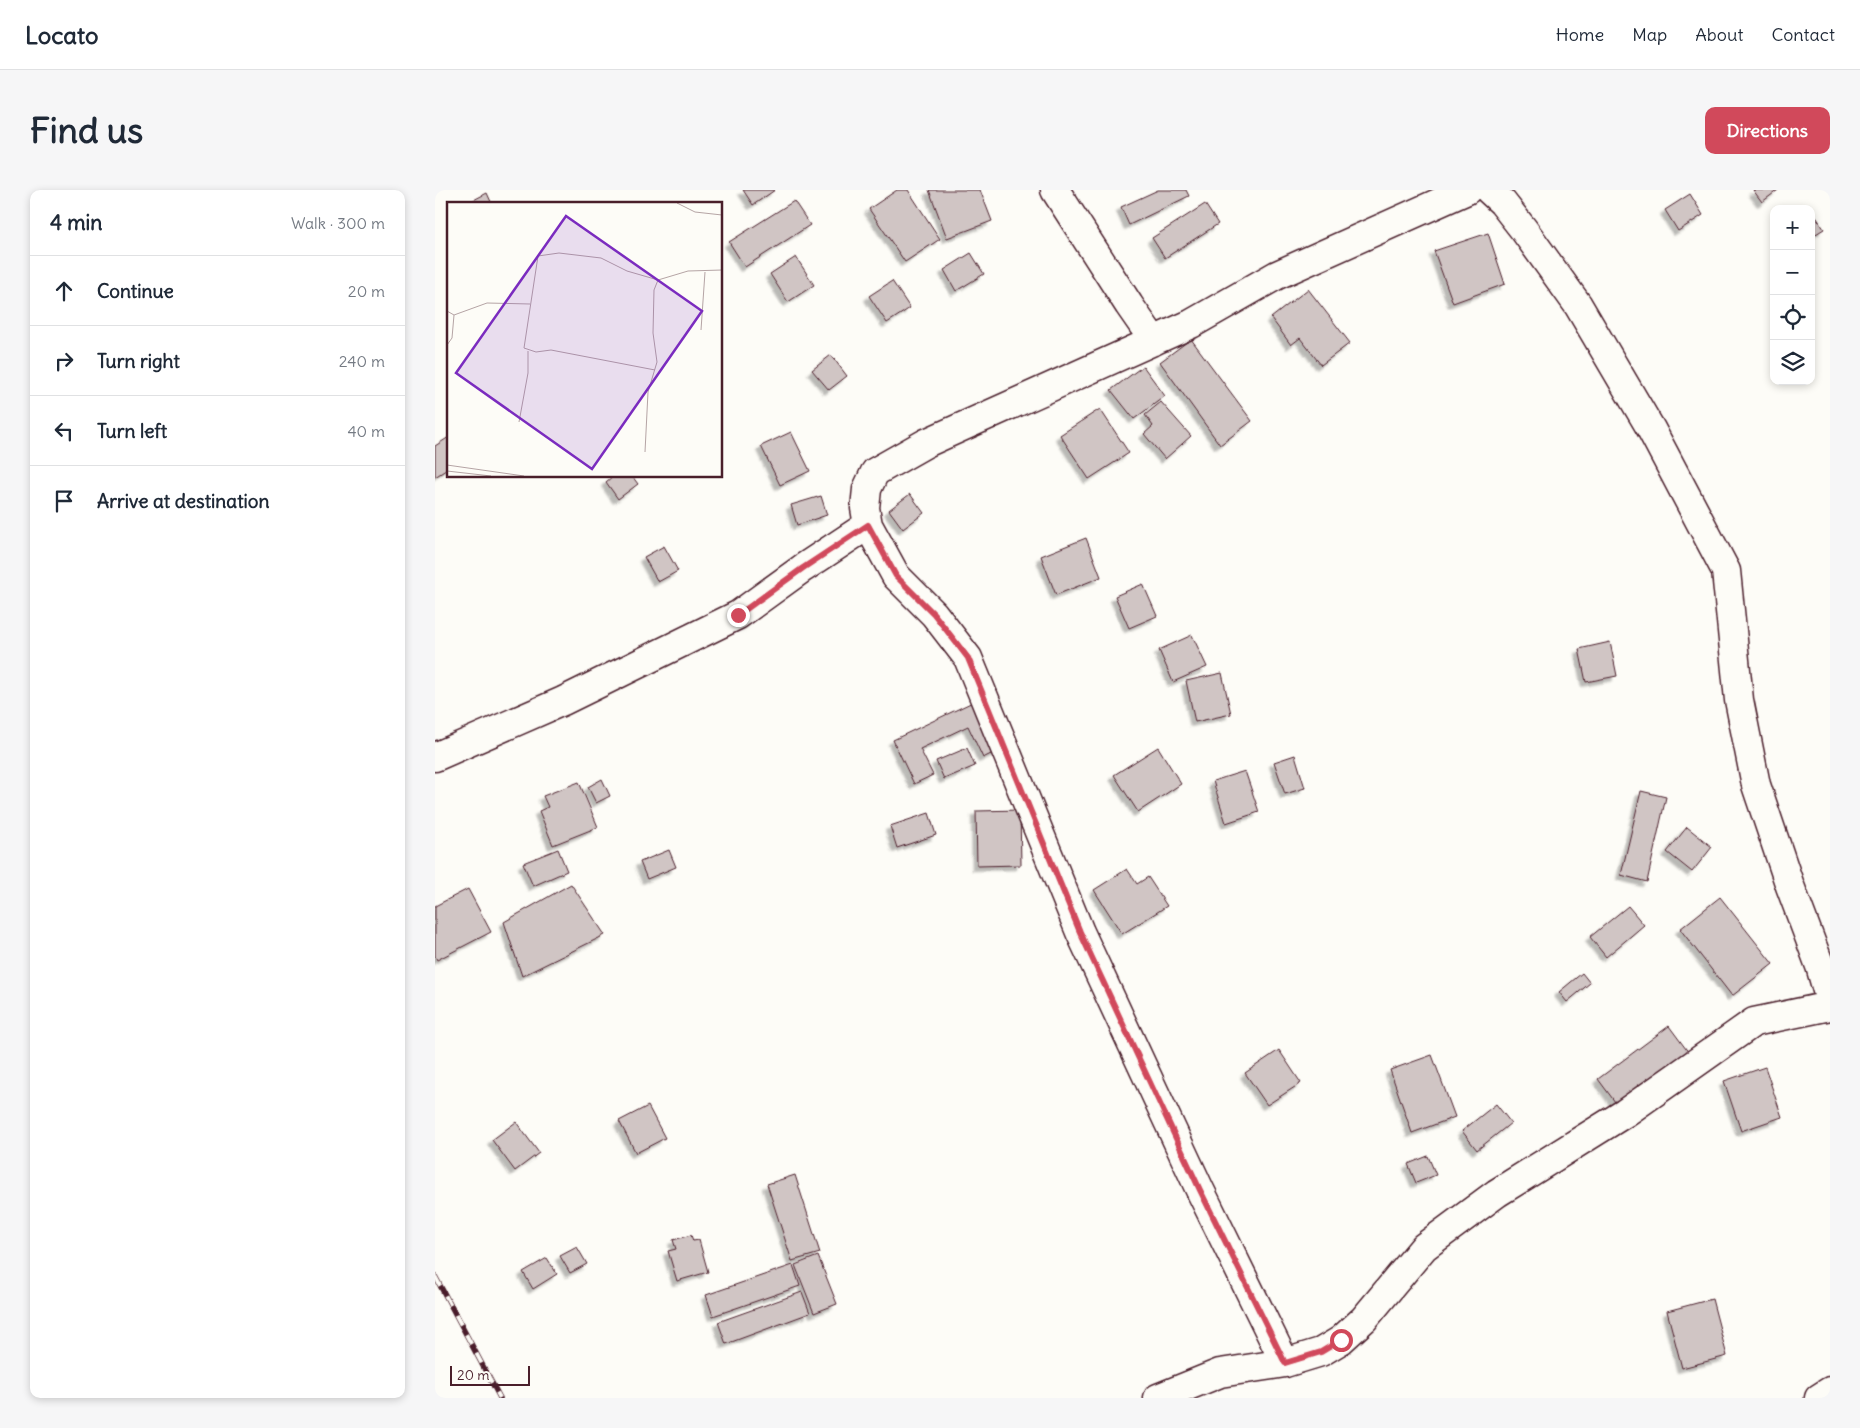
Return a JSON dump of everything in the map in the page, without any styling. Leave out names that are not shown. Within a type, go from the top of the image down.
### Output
[{"type":"street","points":[[1055,190],[1154,341]]},
{"type":"street","points":[[1285,1363],[1200,1190],[1080,932],[968,658],[934,614],[896,576],[868,525],[865,508],[867,490],[875,472],[926,442],[1191,324],[1277,275],[1467,190]]},
{"type":"street","points":[[1489,190],[1502,202],[1524,230],[1578,305],[1651,429],[1726,572],[1739,700],[1756,785],[1790,886],[1820,966],[1830,1001]]},
{"type":"street","points":[[435,756],[563,701],[738,615],[803,568],[868,525]]},
{"type":"street","points":[[1159,1398],[1220,1372],[1285,1363],[1321,1352],[1341,1340],[1364,1320],[1424,1247],[1497,1193],[1625,1113],[1754,1022],[1830,1006]]},
{"type":"street","points":[[1819,1398],[1830,1391]]},
{"type":"building","points":[[743,190],[775,190],[753,205]]},
{"type":"building","points":[[897,190],[908,190],[940,239],[905,262],[869,209]]},
{"type":"building","points":[[929,190],[980,190],[992,221],[947,238]]},
{"type":"building","points":[[1158,190],[1186,190],[1189,196],[1129,225],[1121,207]]},
{"type":"building","points":[[1753,190],[1778,190],[1762,202]]},
{"type":"building","points":[[487,193],[491,202],[470,202]]},
{"type":"building","points":[[1690,194],[1703,215],[1678,231],[1665,210]]},
{"type":"building","points":[[794,201],[810,225],[745,267],[729,242]]},
{"type":"building","points":[[1205,204],[1218,224],[1165,258],[1152,238]]},
{"type":"building","points":[[1815,215],[1824,229],[1815,235]]},
{"type":"building","points":[[1488,233],[1505,284],[1453,303],[1434,251]]},
{"type":"building","points":[[971,253],[984,274],[956,291],[944,270]]},
{"type":"building","points":[[796,257],[814,285],[788,302],[770,274]]},
{"type":"building","points":[[892,281],[910,308],[887,323],[869,296]]},
{"type":"building","points":[[1308,289],[1350,343],[1321,365],[1300,338],[1291,345],[1271,318]]},
{"type":"building","points":[[1191,339],[1252,421],[1220,445],[1160,362]]},
{"type":"building","points":[[831,355],[847,376],[829,390],[812,370]]},
{"type":"building","points":[[1143,366],[1165,396],[1134,419],[1111,390]]},
{"type":"building","points":[[1161,402],[1191,436],[1165,459],[1144,434],[1153,426],[1145,415]]},
{"type":"building","points":[[1100,409],[1129,453],[1089,479],[1060,435]]},
{"type":"building","points":[[791,432],[810,471],[780,485],[761,446]]},
{"type":"building","points":[[447,438],[447,469],[435,477],[435,446]]},
{"type":"building","points":[[611,478],[634,478],[638,484],[618,499],[606,482]]},
{"type":"building","points":[[910,494],[924,513],[903,529],[889,510]]},
{"type":"building","points":[[821,496],[827,515],[797,525],[791,505]]},
{"type":"building","points":[[1086,538],[1101,577],[1056,595],[1041,556]]},
{"type":"building","points":[[664,546],[678,571],[658,582],[644,557]]},
{"type":"building","points":[[1143,584],[1157,616],[1129,628],[1115,596]]},
{"type":"building","points":[[1192,635],[1207,667],[1173,682],[1159,650]]},
{"type":"building","points":[[1610,642],[1617,676],[1586,682],[1579,649]]},
{"type":"building","points":[[1222,673],[1231,714],[1195,722],[1186,681]]},
{"type":"building","points":[[977,700],[1001,749],[983,758],[968,726],[920,749],[933,775],[914,784],[893,740]]},
{"type":"building","points":[[1158,747],[1181,784],[1138,812],[1114,775]]},
{"type":"building","points":[[967,748],[975,766],[944,779],[936,761]]},
{"type":"building","points":[[1295,755],[1305,788],[1285,794],[1274,762]]},
{"type":"building","points":[[1245,771],[1259,812],[1226,823],[1213,781]]},
{"type":"building","points":[[602,779],[610,796],[596,803],[588,787]]},
{"type":"building","points":[[579,782],[598,827],[553,845],[539,811],[548,807],[543,796]]},
{"type":"building","points":[[1641,791],[1666,797],[1647,882],[1621,875]]},
{"type":"building","points":[[1020,810],[1021,865],[977,866],[976,811]]},
{"type":"building","points":[[929,813],[936,835],[897,848],[890,826]]},
{"type":"building","points":[[1687,827],[1712,847],[1692,872],[1667,852]]},
{"type":"building","points":[[558,849],[567,871],[533,886],[523,863]]},
{"type":"building","points":[[669,850],[676,867],[647,879],[640,862]]},
{"type":"building","points":[[1127,869],[1137,884],[1148,877],[1167,906],[1122,934],[1094,890]]},
{"type":"building","points":[[571,884],[605,935],[522,976],[504,922]]},
{"type":"building","points":[[468,889],[491,932],[437,960],[435,956],[435,906]]},
{"type":"building","points":[[1720,897],[1773,964],[1732,996],[1680,929]]},
{"type":"building","points":[[1628,906],[1644,925],[1606,957],[1590,937]]},
{"type":"building","points":[[1582,973],[1590,983],[1567,1002],[1559,992]]},
{"type":"building","points":[[1669,1026],[1689,1053],[1618,1106],[1598,1079]]},
{"type":"building","points":[[1279,1050],[1301,1083],[1267,1105],[1245,1073]]},
{"type":"building","points":[[1432,1055],[1455,1117],[1412,1133],[1390,1070]]},
{"type":"building","points":[[1765,1067],[1782,1117],[1741,1131],[1724,1081]]},
{"type":"building","points":[[1496,1104],[1511,1123],[1477,1150],[1462,1131]]},
{"type":"building","points":[[648,1106],[665,1138],[636,1153],[619,1121]]},
{"type":"building","points":[[516,1122],[539,1153],[515,1171],[492,1140]]},
{"type":"building","points":[[1428,1156],[1436,1175],[1416,1183],[1408,1164]]},
{"type":"building","points":[[795,1175],[820,1253],[792,1261],[767,1184]]},
{"type":"building","points":[[691,1235],[693,1241],[699,1240],[708,1272],[677,1281],[668,1251],[676,1249],[673,1240]]},
{"type":"building","points":[[577,1247],[587,1264],[570,1273],[560,1256]]},
{"type":"building","points":[[818,1256],[837,1304],[814,1313],[795,1265]]},
{"type":"building","points":[[547,1258],[557,1274],[533,1289],[523,1272]]},
{"type":"building","points":[[793,1265],[800,1286],[713,1316],[706,1295]]},
{"type":"building","points":[[802,1292],[810,1313],[726,1344],[718,1322]]},
{"type":"building","points":[[1712,1299],[1727,1356],[1682,1368],[1667,1311]]},
{"type":"railway","points":[[435,1276],[500,1398]]},
{"type":"route","points":[[738,615],[803,568],[868,525],[896,576],[934,614],[968,658],[1080,932],[1200,1190],[1285,1363],[1321,1352],[1341,1340]]}]
